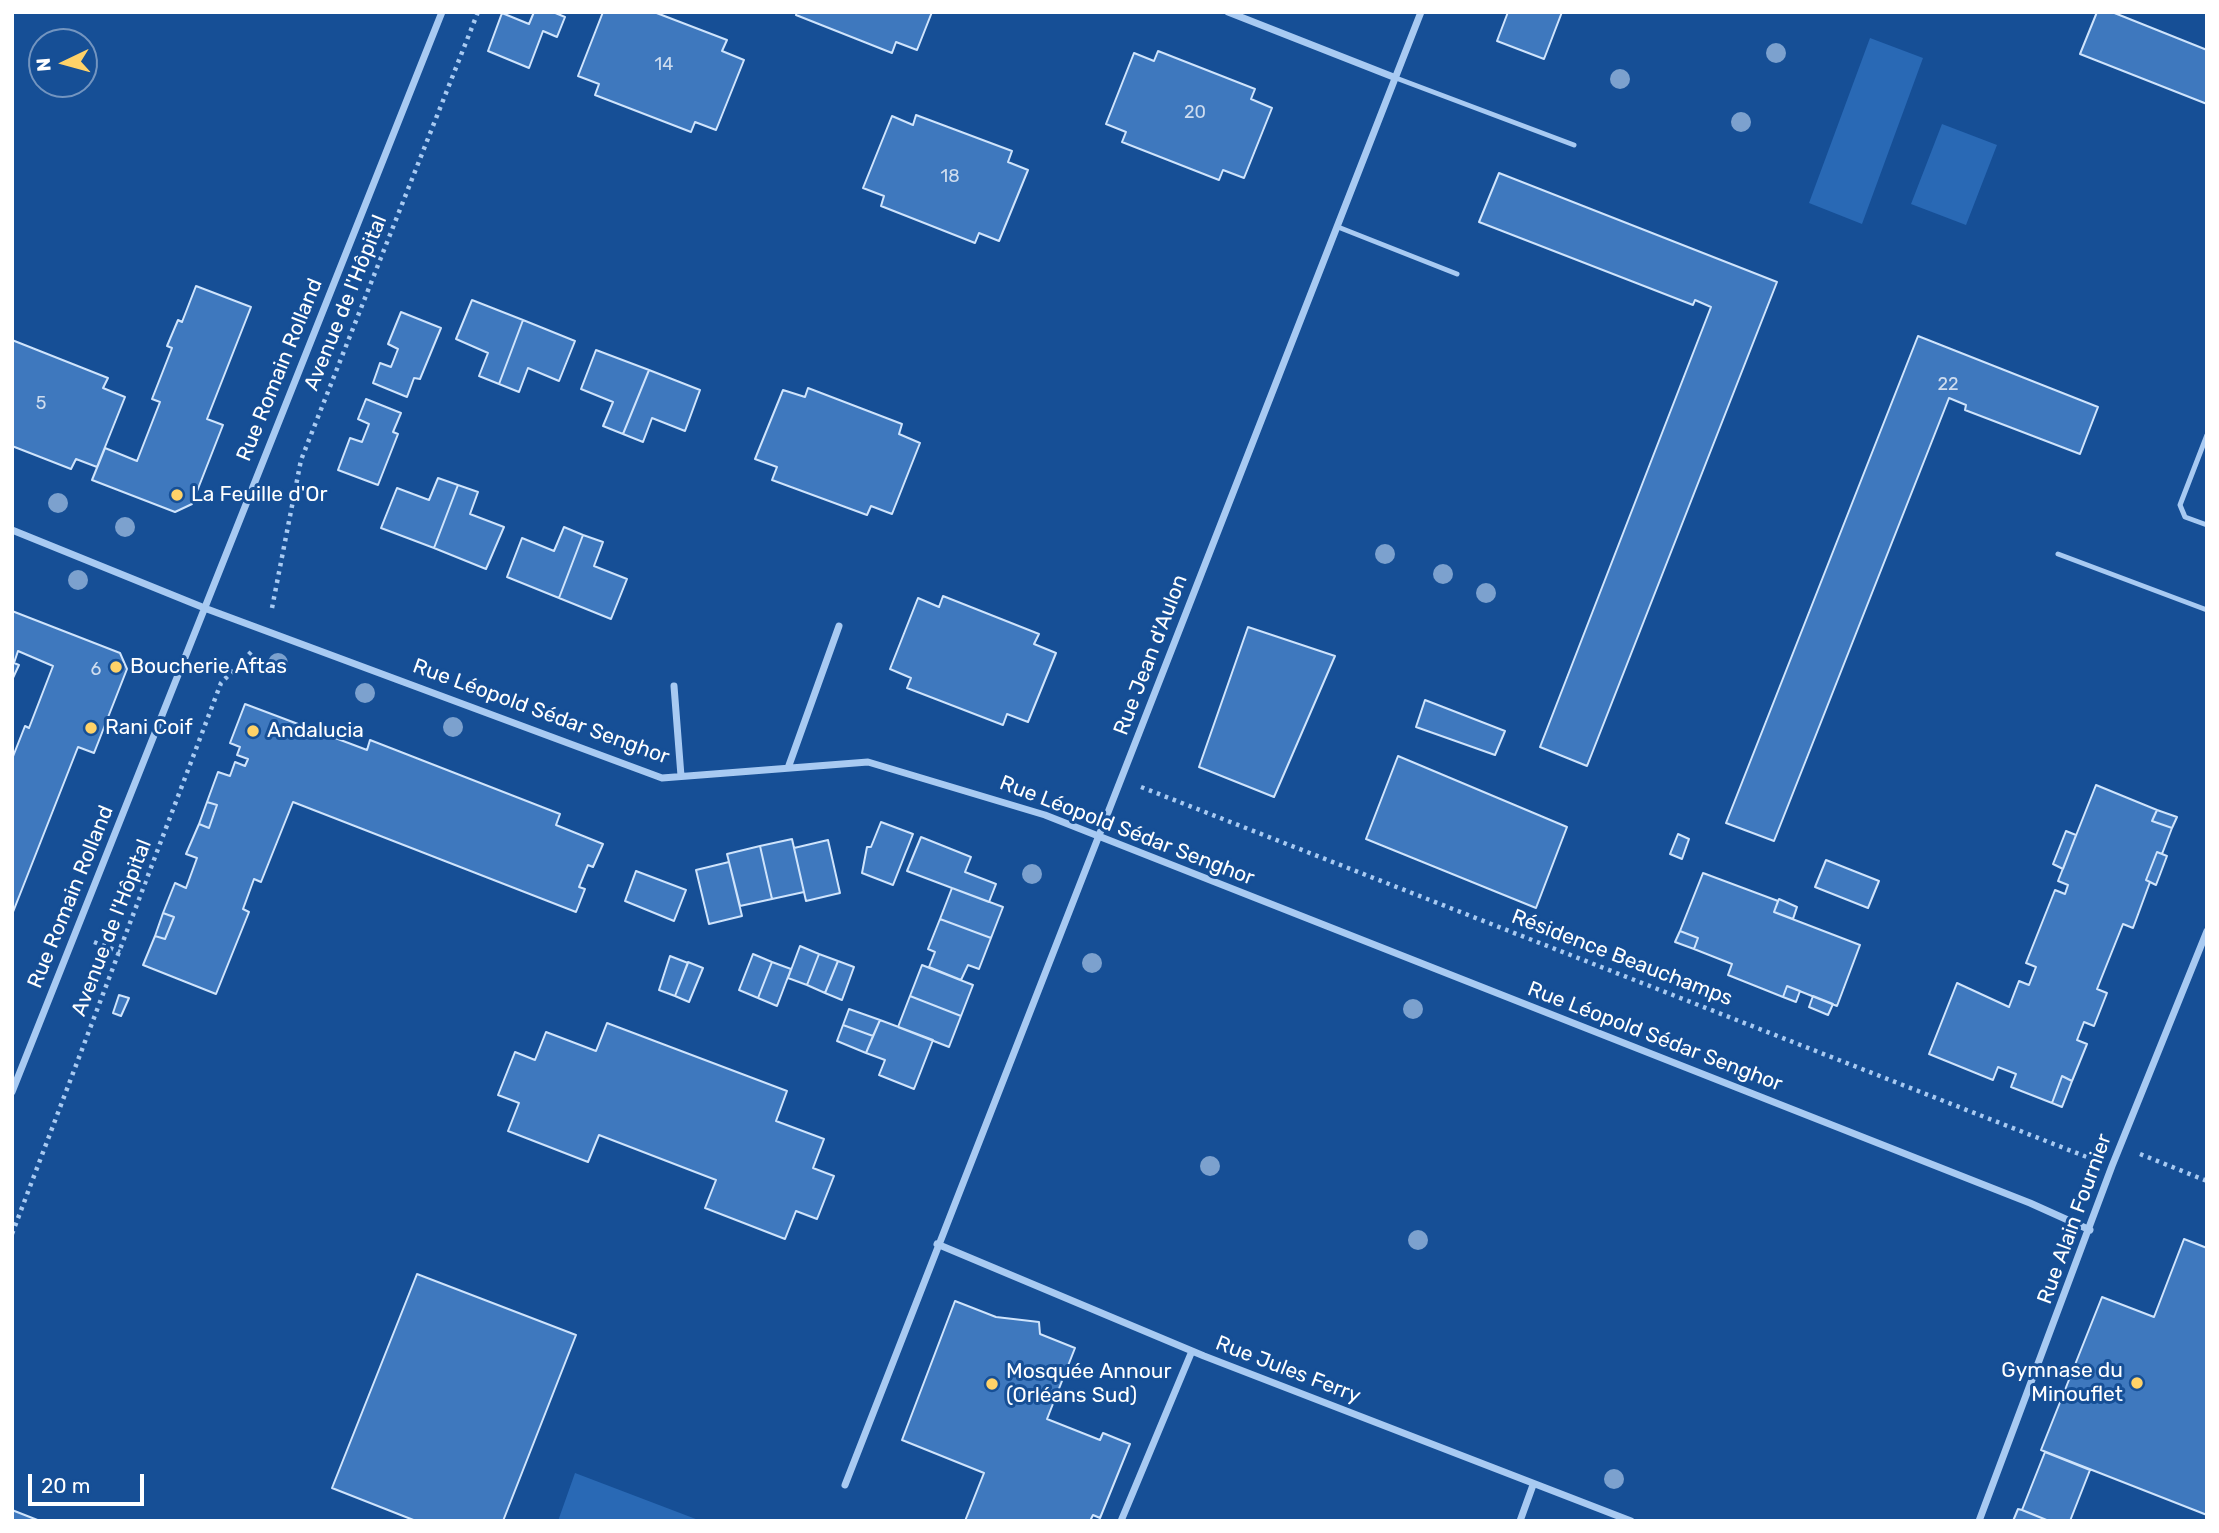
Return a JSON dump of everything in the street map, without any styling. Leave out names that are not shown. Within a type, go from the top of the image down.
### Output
[{"type":"street","name":"Rue Romain Rolland","points":[[12,1092],[207,609],[256,476],[442,12]]},
{"type":"street","points":[[1228,12],[1396,78]]},
{"type":"street","name":"Rue Jean d'Aulon","points":[[845,1485],[1421,12]]},
{"type":"street","name":"Rue Léopold Sédar Senghor","points":[[12,530],[207,609],[663,778],[869,762],[1045,815],[1991,1188],[2091,1230]]},
{"type":"street","points":[[788,768],[839,626]]},
{"type":"street","points":[[674,686],[681,776]]},
{"type":"street","name":"Rue Alain Fournier","points":[[1979,1521],[2091,1230],[2120,1145],[2207,931]]},
{"type":"street","name":"Rue Jules Ferry","points":[[937,1244],[1192,1351],[1630,1521]]},
{"type":"street","points":[[1121,1521],[1192,1351]]},
{"type":"street","points":[[1520,1521],[1534,1485]]},
{"type":"lane","points":[[1396,78],[1574,145]]},
{"type":"lane","points":[[1338,226],[1457,274]]},
{"type":"lane","points":[[2207,435],[2180,505],[2185,517],[2207,525]]},
{"type":"lane","points":[[2058,554],[2207,610]]},
{"type":"path","name":"Avenue de l'Hôpital","points":[[271,612],[300,460],[478,12]]},
{"type":"path","name":"Avenue de l'Hôpital","points":[[12,1234],[221,683],[257,645]]},
{"type":"path","name":"Résidence Beauchamps","points":[[1121,779],[2112,1166]]},
{"type":"path","points":[[2120,1145],[2207,1181]]},
{"type":"shaded area","points":[[1870,38],[1923,58],[1862,224],[1809,203]]},
{"type":"shaded area","points":[[1942,124],[1997,145],[1966,225],[1911,204]]},
{"type":"shaded area","points":[[575,1473],[701,1521],[558,1521]]},
{"type":"building","points":[[534,12],[553,12],[565,17],[557,37],[543,31],[529,68],[488,51],[502,13],[529,24]]},
{"type":"building","points":[[603,12],[654,12],[727,40],[722,51],[744,60],[716,130],[695,122],[691,132],[595,95],[599,84],[578,76]]},
{"type":"building","points":[[797,12],[932,12],[917,50],[896,42],[892,53],[796,15]]},
{"type":"building","points":[[1508,12],[1562,12],[1544,59],[1497,41]]},
{"type":"building","points":[[2097,12],[2112,12],[2207,50],[2207,104],[2080,54]]},
{"type":"building","points":[[1158,51],[1255,89],[1251,99],[1272,108],[1244,178],[1223,170],[1219,180],[1122,142],[1126,132],[1106,124],[1134,53],[1154,61]]},
{"type":"building","points":[[916,115],[1012,151],[1008,162],[1028,170],[999,241],[979,233],[975,243],[881,206],[884,196],[863,188],[892,116],[913,125]]},
{"type":"building","points":[[1499,173],[1777,282],[1587,766],[1540,747],[1711,307],[1695,300],[1693,305],[1479,222]]},
{"type":"building","points":[[196,286],[251,307],[207,419],[223,425],[192,504],[175,512],[92,480],[105,448],[137,461],[160,402],[152,399],[172,348],[167,346],[178,320],[182,322]]},
{"type":"building","points":[[472,300],[523,320],[499,384],[479,376],[488,353],[456,339]]},
{"type":"building","points":[[401,312],[441,328],[420,379],[414,378],[407,397],[373,383],[380,363],[391,367],[398,349],[388,344]]},
{"type":"building","points":[[523,320],[575,341],[559,381],[528,368],[519,392],[499,384]]},
{"type":"building","points":[[1918,336],[2098,407],[2080,454],[1965,410],[1966,405],[1949,398],[1774,841],[1726,823]]},
{"type":"building","points":[[12,340],[108,378],[103,388],[125,397],[97,467],[76,459],[71,469],[12,446]]},
{"type":"building","points":[[596,350],[649,370],[623,434],[603,426],[613,402],[581,389]]},
{"type":"building","points":[[649,370],[700,390],[685,431],[652,418],[643,442],[623,434]]},
{"type":"building","points":[[808,388],[902,424],[899,434],[920,443],[892,514],[871,506],[867,515],[772,480],[777,467],[755,459],[783,390],[805,397]]},
{"type":"building","points":[[366,399],[401,413],[393,432],[398,434],[378,485],[338,470],[350,438],[362,442],[369,424],[358,419]]},
{"type":"building","points":[[438,478],[458,485],[434,548],[381,528],[397,488],[429,500]]},
{"type":"building","points":[[458,485],[478,492],[470,514],[504,527],[486,569],[434,548]]},
{"type":"building","points":[[564,527],[583,535],[559,598],[507,577],[522,538],[554,551]]},
{"type":"building","points":[[583,535],[603,542],[594,566],[627,579],[611,619],[559,598]]},
{"type":"building","points":[[943,596],[1039,634],[1034,644],[1056,653],[1028,722],[1007,714],[1003,725],[907,688],[911,678],[890,669],[918,598],[939,607]]},
{"type":"building","points":[[12,611],[120,653],[127,669],[94,753],[78,747],[13,912],[12,759],[25,726],[29,728],[53,666],[18,651],[14,663],[19,665],[12,680]]},
{"type":"building","points":[[1248,627],[1335,656],[1274,797],[1199,767]]},
{"type":"building","points":[[1425,700],[1505,731],[1495,755],[1416,727]]},
{"type":"building","points":[[245,704],[367,750],[370,740],[560,814],[556,825],[603,844],[593,867],[588,865],[579,887],[585,889],[576,912],[293,802],[261,882],[254,879],[243,909],[249,912],[216,994],[143,965],[155,936],[165,939],[174,917],[163,913],[175,883],[186,888],[197,858],[186,854],[199,824],[209,828],[217,805],[207,802],[218,772],[230,776],[235,762],[245,766],[248,759],[237,755],[240,747],[230,743]]},
{"type":"building","points":[[1398,756],[1567,827],[1536,908],[1366,839]]},
{"type":"building","points":[[2096,785],[2157,810],[2152,821],[2172,828],[2162,854],[2157,852],[2146,880],[2150,882],[2133,928],[2123,924],[2097,989],[2107,993],[2094,1026],[2084,1022],[2077,1040],[2087,1044],[2072,1081],[2062,1076],[2052,1103],[2011,1087],[2016,1074],[1998,1067],[1993,1080],[1929,1054],[1957,983],[2009,1007],[2019,981],[2029,985],[2036,967],[2026,963],[2055,890],[2065,894],[2068,885],[2058,881]]},
{"type":"building","points":[[207,802],[217,805],[209,828],[199,824]]},
{"type":"building","points":[[2157,810],[2177,817],[2172,828],[2152,821]]},
{"type":"building","points":[[881,822],[913,834],[893,885],[862,873],[867,847],[871,847]]},
{"type":"building","points":[[2066,831],[2076,835],[2063,869],[2053,864]]},
{"type":"building","points":[[1678,834],[1689,839],[1682,859],[1670,854]]},
{"type":"building","points":[[921,837],[971,857],[965,872],[996,884],[989,902],[907,871]]},
{"type":"building","points":[[792,839],[804,892],[772,899],[760,846]]},
{"type":"building","points":[[828,840],[840,893],[806,901],[794,848]]},
{"type":"building","points":[[760,846],[772,899],[740,906],[727,854]]},
{"type":"building","points":[[2157,852],[2167,856],[2156,885],[2146,880]]},
{"type":"building","points":[[1826,860],[1879,881],[1868,908],[1815,887]]},
{"type":"building","points":[[729,862],[742,916],[709,924],[696,870]]},
{"type":"building","points":[[636,871],[686,890],[674,921],[625,901]]},
{"type":"building","points":[[1703,873],[1778,901],[1774,912],[1860,945],[1837,1006],[1787,986],[1783,997],[1728,975],[1732,964],[1694,949],[1698,938],[1680,931]]},
{"type":"building","points":[[952,888],[1003,907],[991,938],[940,919]]},
{"type":"building","points":[[1779,899],[1797,907],[1793,919],[1774,912]]},
{"type":"building","points":[[163,913],[174,917],[165,939],[155,936]]},
{"type":"building","points":[[940,919],[991,938],[979,969],[968,965],[961,980],[929,967],[935,952],[928,949]]},
{"type":"building","points":[[1680,931],[1698,938],[1694,949],[1675,942]]},
{"type":"building","points":[[800,946],[819,954],[807,985],[788,978]]},
{"type":"building","points":[[753,954],[772,962],[758,998],[739,990]]},
{"type":"building","points":[[819,954],[838,961],[825,993],[807,985]]},
{"type":"building","points":[[670,956],[688,963],[675,996],[659,990]]},
{"type":"building","points":[[838,961],[854,967],[842,1000],[825,993]]},
{"type":"building","points":[[688,962],[703,968],[689,1002],[675,996]]},
{"type":"building","points":[[772,962],[791,969],[777,1006],[758,998]]},
{"type":"building","points":[[922,965],[973,985],[961,1016],[910,996]]},
{"type":"building","points":[[1787,986],[1800,991],[1796,1002],[1783,997]]},
{"type":"building","points":[[119,995],[129,998],[121,1016],[113,1013]]},
{"type":"building","points":[[910,996],[961,1016],[949,1047],[898,1027]]},
{"type":"building","points":[[1813,996],[1833,1004],[1828,1015],[1809,1007]]},
{"type":"building","points":[[849,1009],[880,1020],[873,1036],[843,1025]]},
{"type":"building","points":[[880,1020],[933,1040],[914,1089],[879,1075],[885,1060],[866,1053]]},
{"type":"building","points":[[607,1023],[787,1091],[776,1121],[824,1139],[813,1168],[834,1176],[817,1219],[796,1211],[785,1239],[705,1208],[716,1180],[599,1135],[588,1162],[508,1131],[519,1103],[498,1095],[515,1052],[535,1060],[546,1032],[596,1051]]},
{"type":"building","points":[[843,1025],[873,1036],[866,1053],[837,1041]]},
{"type":"building","points":[[2062,1076],[2072,1081],[2062,1107],[2052,1103]]},
{"type":"building","name":"Gymnase du Minouflet","points":[[2184,1239],[2207,1248],[2207,1515],[2041,1450],[2102,1297],[2154,1317]]},
{"type":"building","points":[[417,1274],[576,1335],[503,1521],[416,1521],[332,1488]]},
{"type":"building","name":"Mosquée Annour (Orléans Sud)","points":[[955,1301],[996,1317],[1039,1322],[1040,1334],[1075,1348],[1047,1419],[1100,1440],[1103,1433],[1130,1444],[1100,1518],[1093,1515],[1090,1521],[965,1521],[984,1473],[902,1440]]},
{"type":"building","points":[[2045,1452],[2090,1470],[2070,1521],[2049,1521],[2022,1510]]},
{"type":"building","points":[[2018,1509],[2022,1510],[2049,1521],[2013,1521]]},
{"type":"building","points":[[12,1510],[40,1521],[12,1521]]},
{"type":"place","name":"La Feuille d'Or","points":[[177,495]]},
{"type":"place","name":"Boucherie Aftas","points":[[116,667]]},
{"type":"place","name":"Rani Coif","points":[[91,728]]},
{"type":"place","name":"Andalucia","points":[[253,731]]},
{"type":"place","name":"Gymnase du Minouflet","points":[[2137,1383]]},
{"type":"place","name":"Mosquée Annour (Orléans Sud)","points":[[992,1384]]}]
